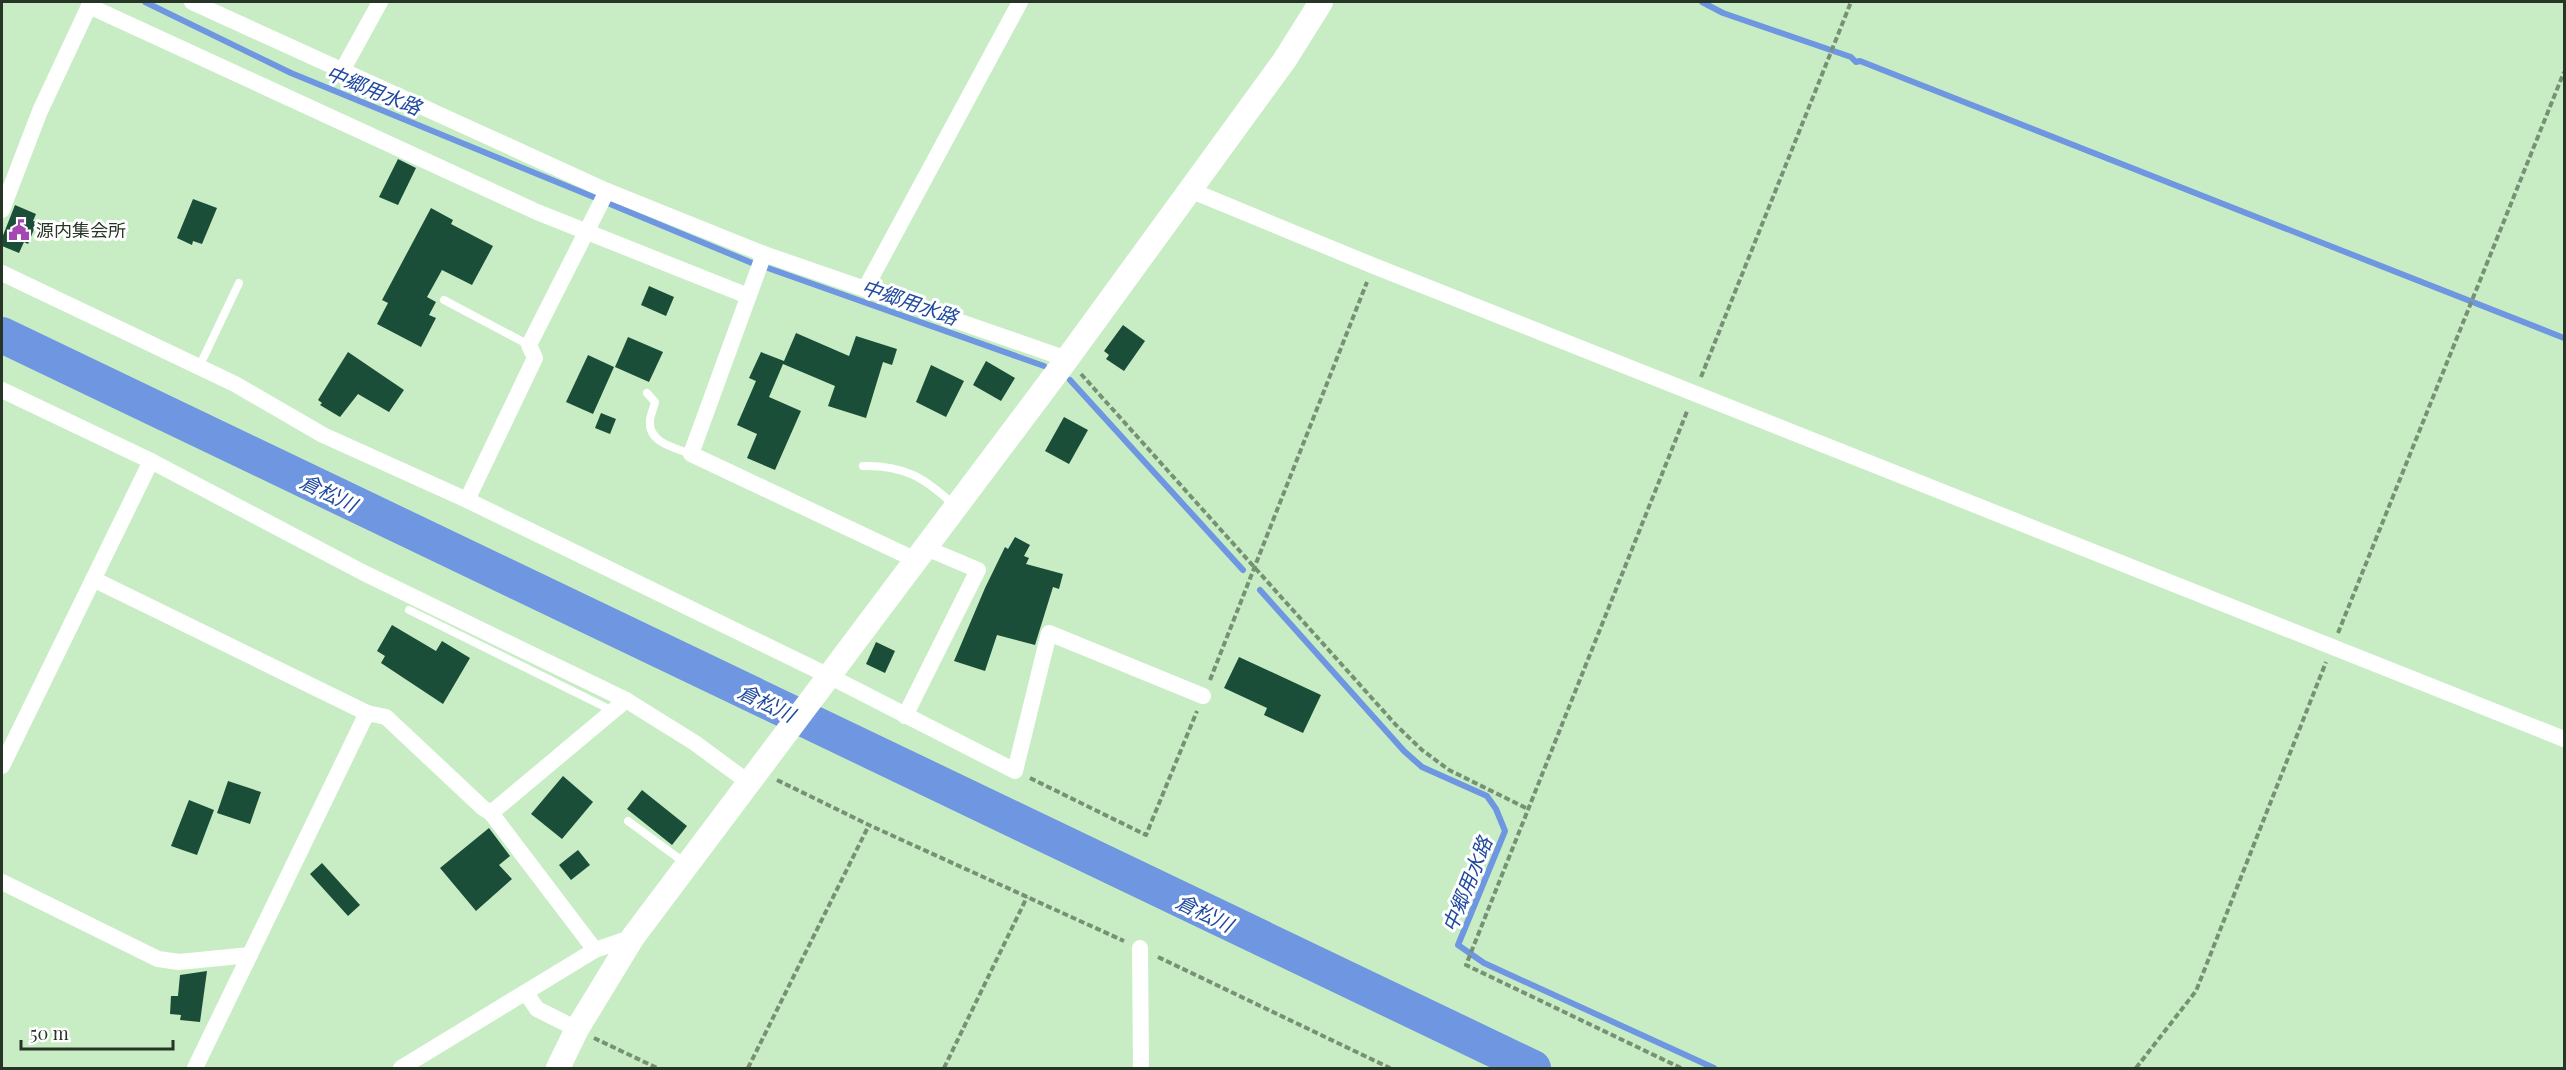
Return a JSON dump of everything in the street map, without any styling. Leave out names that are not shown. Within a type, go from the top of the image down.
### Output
[{"type":"street","points":[[192,2],[607,191],[764,254],[1067,359]]},
{"type":"street","points":[[342,71],[380,2]]},
{"type":"street","points":[[865,290],[1020,2]]},
{"type":"street","points":[[558,1068],[577,1029],[633,937],[1067,359],[1284,61],[1321,2]]},
{"type":"street","points":[[2,210],[40,111],[90,4],[526,207],[748,296]]},
{"type":"street","points":[[1190,190],[1374,266],[1695,391],[2565,739]]},
{"type":"street","points":[[467,501],[535,358],[529,345],[607,191]]},
{"type":"street","points":[[764,254],[691,454],[921,554],[978,570],[905,716]]},
{"type":"street","points":[[2,273],[199,367],[323,435],[467,501],[1016,771],[1049,633],[1203,696]]},
{"type":"street","points":[[2,390],[151,461],[619,706],[695,743],[753,776]]},
{"type":"street","points":[[2,766],[151,461]]},
{"type":"street","points":[[93,579],[367,713],[386,717],[491,813],[596,951]]},
{"type":"street","points":[[491,813],[619,706]]},
{"type":"street","points":[[195,1068],[367,713]]},
{"type":"street","points":[[2,882],[158,959],[179,962],[250,955]]},
{"type":"street","points":[[401,1068],[596,951],[633,937]]},
{"type":"street","points":[[1140,948],[1141,1068]]},
{"type":"street","points":[[526,993],[537,1009],[577,1029]]},
{"type":"lane","points":[[199,367],[239,283]]},
{"type":"lane","points":[[444,300],[529,345]]},
{"type":"lane","points":[[647,393],[655,402],[650,421],[656,438],[665,445],[691,454]]},
{"type":"lane","points":[[863,466],[884,466],[906,471],[930,484],[956,507]]},
{"type":"lane","points":[[409,610],[619,706]]},
{"type":"lane","points":[[628,820],[687,865]]},
{"type":"path","points":[[1682,1068],[1466,965],[1851,2]]},
{"type":"path","points":[[2136,1068],[2196,991],[2565,72]]},
{"type":"path","points":[[1016,771],[1146,834],[1256,568],[1374,266]]},
{"type":"path","points":[[1067,359],[1396,725],[1422,750],[1449,770],[1528,809]]},
{"type":"path","points":[[753,776],[869,825],[1140,948],[1390,1068]]},
{"type":"path","points":[[748,1068],[869,825]]},
{"type":"path","points":[[944,1068],[1027,897]]},
{"type":"path","points":[[577,1029],[657,1068]]},
{"type":"building","points":[[398,159],[416,168],[398,205],[379,197]]},
{"type":"building","points":[[193,199],[217,208],[202,244],[193,241],[192,245],[177,238]]},
{"type":"building","name":"源内集会所","points":[[15,205],[36,214],[33,221],[37,222],[28,244],[24,242],[19,253],[2,246],[2,238]]},
{"type":"building","points":[[431,208],[453,220],[451,224],[493,246],[472,285],[442,270],[427,297],[436,302],[429,315],[436,318],[421,347],[377,324],[388,303],[382,300]]},
{"type":"building","points":[[649,286],[674,297],[666,316],[641,305]]},
{"type":"building","points":[[1123,325],[1145,341],[1124,371],[1106,359],[1109,355],[1104,351]]},
{"type":"building","points":[[796,333],[849,356],[856,336],[897,349],[892,365],[883,362],[866,418],[828,406],[835,386],[783,364],[769,397],[801,411],[775,470],[747,458],[757,434],[737,425],[756,381],[749,378],[761,352],[784,361]]},
{"type":"building","points":[[628,337],[663,352],[649,382],[615,367]]},
{"type":"building","points":[[348,352],[404,390],[389,412],[358,394],[340,417],[320,405],[322,403],[318,400]]},
{"type":"building","points":[[588,355],[614,367],[593,414],[566,402]]},
{"type":"building","points":[[986,361],[1015,378],[1001,401],[973,385]]},
{"type":"building","points":[[931,365],[964,381],[946,417],[916,402]]},
{"type":"building","points":[[601,413],[616,419],[610,434],[595,428]]},
{"type":"building","points":[[1064,417],[1088,430],[1069,464],[1045,451]]},
{"type":"building","points":[[1015,537],[1030,545],[1024,556],[1029,558],[1026,564],[1063,574],[1059,589],[1053,587],[1035,645],[997,635],[985,671],[954,661],[1005,547],[1008,549]]},
{"type":"building","points":[[392,625],[436,651],[442,641],[470,658],[443,704],[381,663],[385,656],[377,651]]},
{"type":"building","points":[[876,642],[895,651],[885,673],[866,664]]},
{"type":"building","points":[[1239,657],[1321,695],[1303,733],[1264,715],[1267,708],[1224,688]]},
{"type":"building","points":[[563,776],[593,802],[562,839],[531,814]]},
{"type":"building","points":[[228,781],[261,792],[250,824],[217,813]]},
{"type":"building","points":[[642,790],[687,826],[672,845],[627,809]]},
{"type":"building","points":[[189,800],[214,810],[197,855],[171,846]]},
{"type":"building","points":[[489,828],[510,856],[499,865],[512,879],[476,911],[440,868]]},
{"type":"building","points":[[578,850],[590,865],[571,880],[559,865]]},
{"type":"building","points":[[322,863],[360,905],[348,916],[310,874]]},
{"type":"building","points":[[207,971],[200,1022],[180,1020],[181,1015],[170,1014],[171,996],[178,996],[180,975]]},
{"type":"waterway","name":"中郷用水路","points":[[145,2],[291,73],[596,198]]},
{"type":"waterway","points":[[1702,2],[1723,13],[1851,57],[1856,62],[1860,61],[2564,338]]},
{"type":"waterway","name":"中郷用水路","points":[[610,204],[752,263]]},
{"type":"waterway","name":"中郷用水路","points":[[765,267],[1044,366]]},
{"type":"waterway","name":"倉松川","points":[[2,335],[1533,1068]]},
{"type":"waterway","name":"中郷用水路","points":[[1070,380],[1243,570]]},
{"type":"waterway","name":"中郷用水路","points":[[1260,590],[1404,751],[1422,767],[1487,796],[1496,809],[1505,831],[1458,945],[1484,963],[1714,1068]]},
{"type":"place","name":"源内集会所","points":[[19,230]]}]
